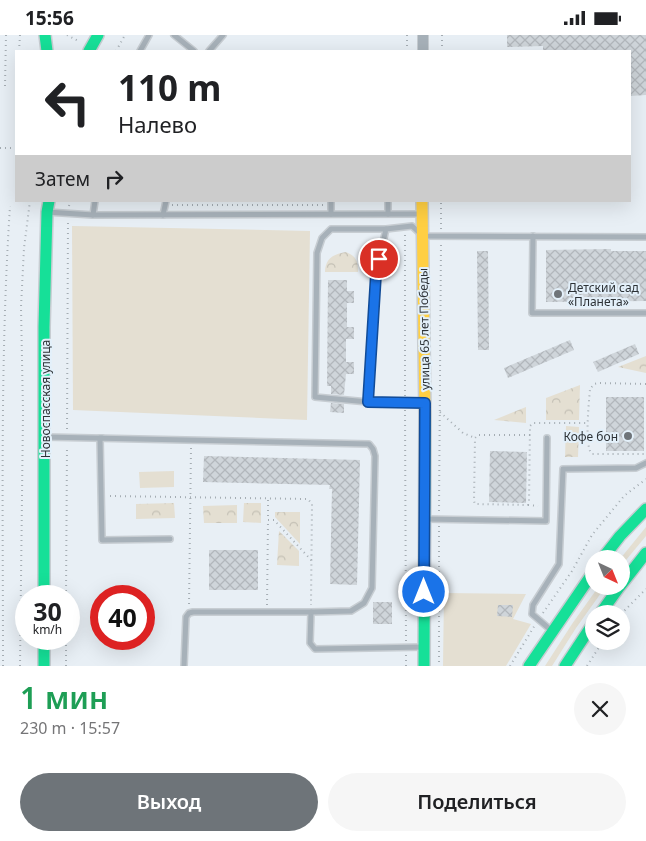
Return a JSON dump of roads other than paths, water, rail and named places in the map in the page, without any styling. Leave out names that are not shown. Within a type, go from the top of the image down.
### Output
[{"type":"street","points":[[46,35],[47,50]]},
{"type":"street","points":[[90,50],[98,35]]},
{"type":"street","points":[[423,35],[423,50]]},
{"type":"street","name":"улица 65 лет Победы","points":[[422,202],[425,403],[424,666]]},
{"type":"street","name":"Новоспасская улица","points":[[44,585],[45,310],[48,207]]},
{"type":"street","points":[[609,550],[646,509]]},
{"type":"street","points":[[630,574],[646,553]]},
{"type":"street","points":[[529,666],[585,584]]},
{"type":"street","points":[[565,666],[585,636]]},
{"type":"street","points":[[44,650],[44,666]]},
{"type":"lane","points":[[141,50],[149,35]]},
{"type":"lane","points":[[174,35],[193,50]]},
{"type":"lane","points":[[210,50],[223,35]]},
{"type":"lane","points":[[93,215],[95,202]]},
{"type":"lane","points":[[388,202],[388,214]]},
{"type":"lane","points":[[163,215],[166,203]]},
{"type":"lane","points":[[331,203],[331,214]]},
{"type":"lane","points":[[48,207],[93,215],[422,214]]},
{"type":"lane","points":[[425,403],[368,402],[315,397],[317,253],[322,238],[331,229],[386,229],[412,226],[423,236],[646,237]]},
{"type":"lane","points":[[368,402],[376,274],[386,229]]},
{"type":"lane","points":[[533,236],[532,313],[646,313]]},
{"type":"lane","points":[[45,437],[369,443],[373,449],[375,456],[372,588],[364,603],[351,611],[189,613],[186,617],[184,666]]},
{"type":"lane","points":[[105,438],[100,438],[102,540],[170,539]]},
{"type":"lane","points":[[424,519],[546,521],[547,438]]},
{"type":"lane","points":[[552,631],[532,614],[533,605],[559,564],[563,469],[636,468],[646,463]]},
{"type":"lane","points":[[311,612],[310,643],[315,649],[425,647]]},
{"type":"place","name":"Детский сад «Планета»","points":[[558,294]]},
{"type":"place","name":"Кофе бон","points":[[628,436]]}]
